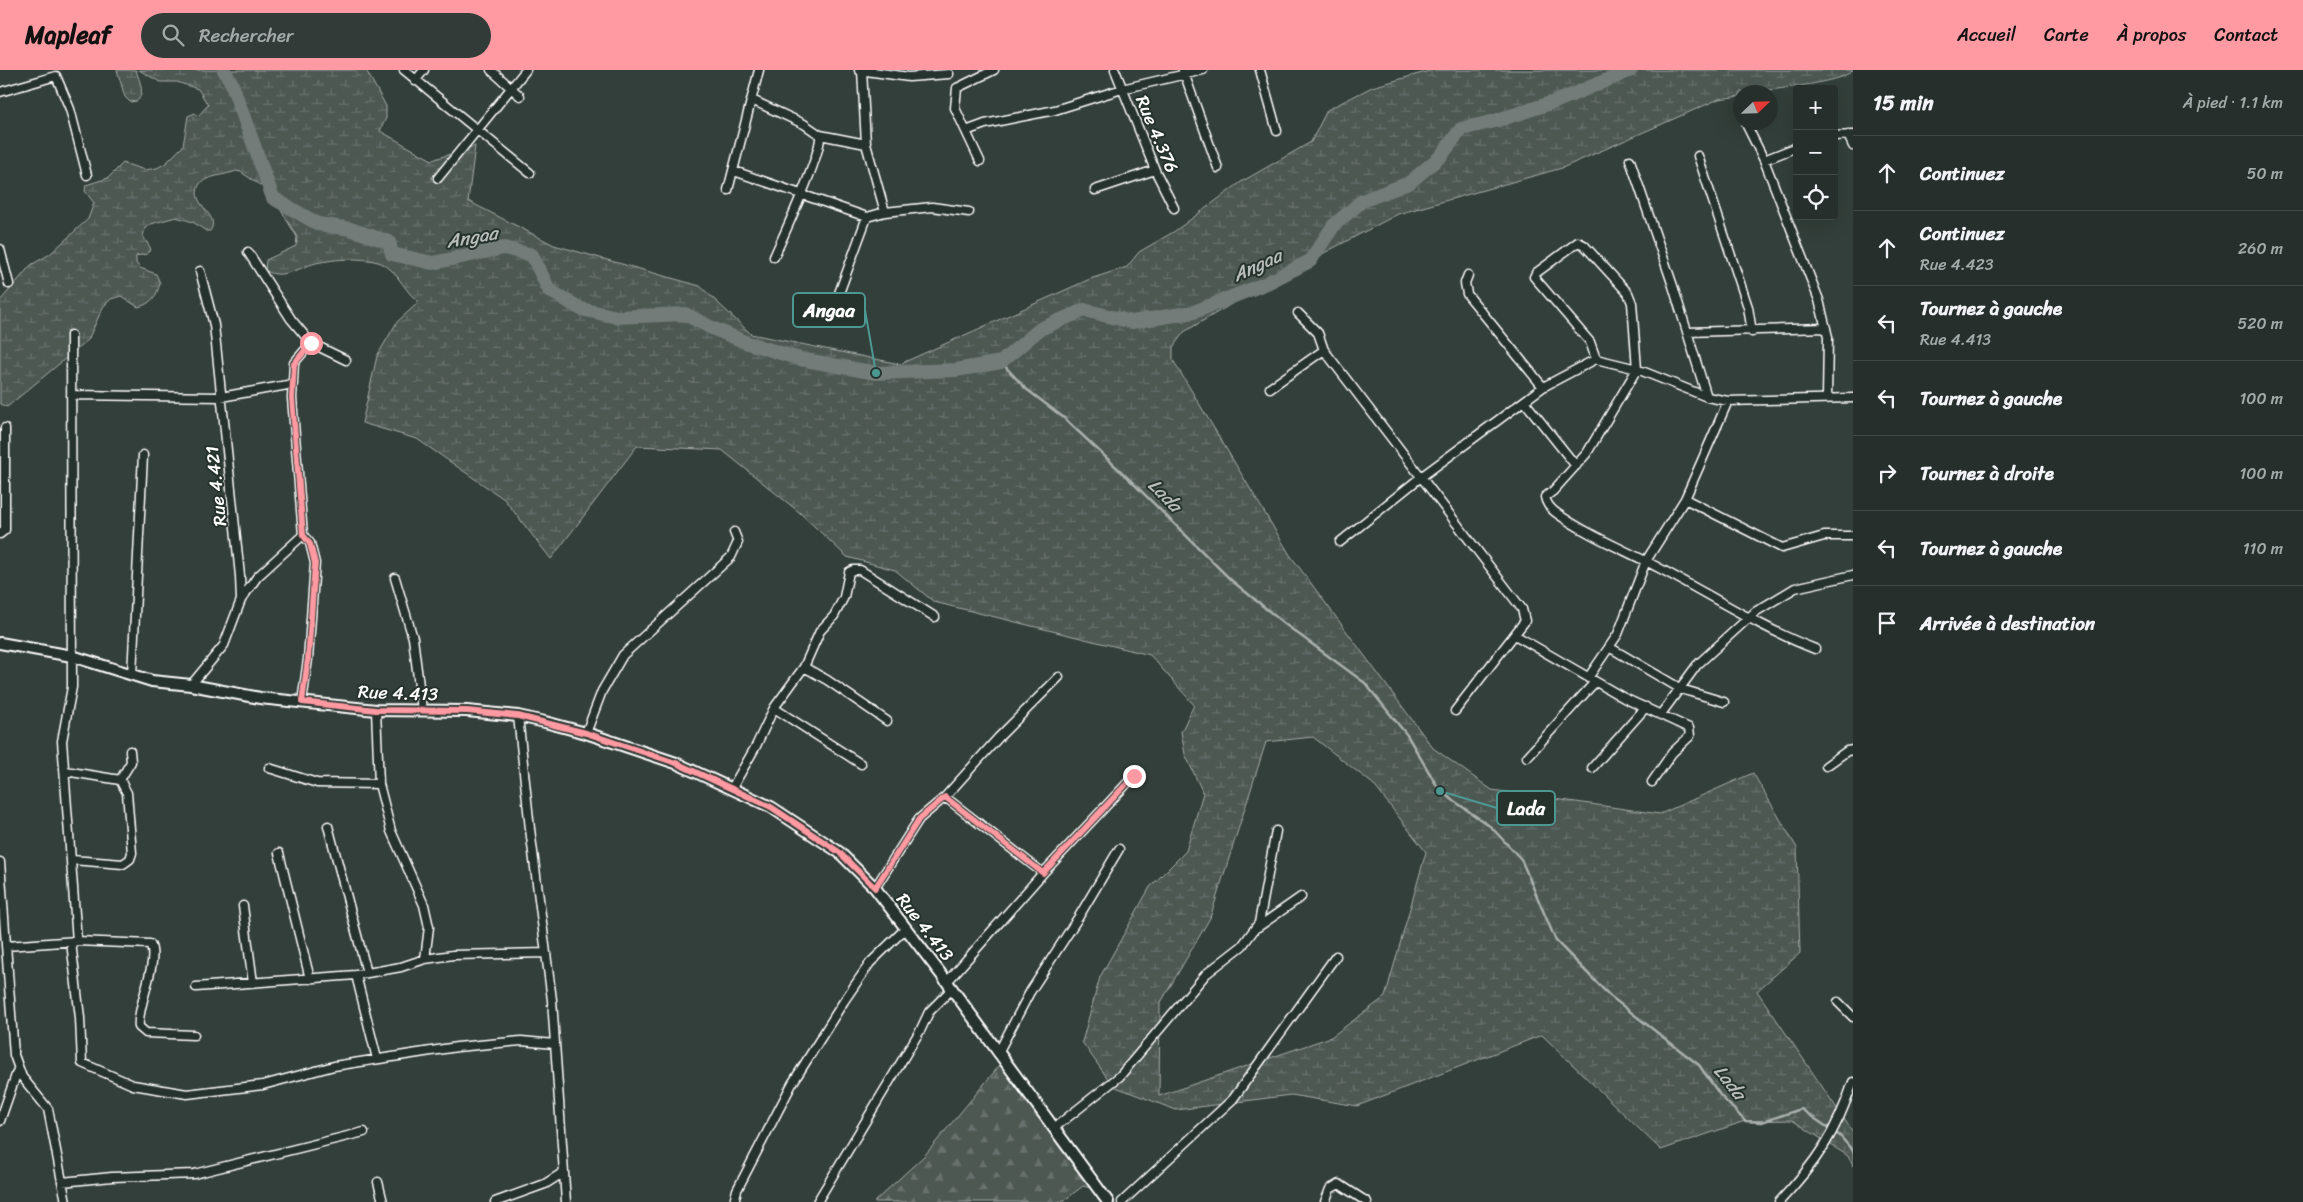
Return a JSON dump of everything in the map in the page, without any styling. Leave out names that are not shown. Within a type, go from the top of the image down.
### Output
[{"type":"street","points":[[404,70],[415,81],[530,173]]},
{"type":"street","points":[[415,81],[424,70]]},
{"type":"street","points":[[491,70],[520,96]]},
{"type":"street","points":[[438,178],[526,70]]},
{"type":"street","points":[[728,190],[759,70]]},
{"type":"street","points":[[885,212],[866,144],[861,70],[909,77],[948,72],[957,88],[955,108],[980,161]]},
{"type":"street","points":[[957,88],[994,70]]},
{"type":"street","name":"Rue 4.376","points":[[1115,70],[1155,170],[1174,208]]},
{"type":"street","points":[[966,131],[984,124],[1055,110],[1122,88],[1184,72],[1203,70]]},
{"type":"street","points":[[1260,70],[1277,131]]},
{"type":"street","points":[[1184,72],[1218,168]]},
{"type":"street","points":[[0,92],[56,76],[70,110],[88,175]]},
{"type":"street","points":[[752,100],[810,127],[820,135],[866,144]]},
{"type":"street","points":[[1749,130],[1764,160],[1819,300],[1828,338],[1827,398]]},
{"type":"street","points":[[774,257],[812,168],[820,142],[820,135]]},
{"type":"street","points":[[1850,135],[1853,146]]},
{"type":"street","points":[[1764,160],[1793,149]]},
{"type":"street","points":[[1698,156],[1748,307],[1752,332]]},
{"type":"street","points":[[1630,160],[1707,397]]},
{"type":"street","points":[[1095,190],[1155,170]]},
{"type":"street","points":[[734,171],[866,217],[885,212],[932,207],[968,212]]},
{"type":"street","points":[[831,314],[866,217]]},
{"type":"street","points":[[1596,359],[1590,342],[1534,277],[1536,273],[1578,242],[1628,293],[1632,303],[1637,369],[1587,453],[1545,496],[1546,502],[1554,511],[1604,542],[1646,561],[1788,638],[1815,649]]},
{"type":"street","points":[[0,250],[9,284]]},
{"type":"street","points":[[248,252],[291,319],[311,343],[346,360]]},
{"type":"street","name":"Rue 4.421","points":[[191,685],[224,645],[241,600],[214,325],[200,271]]},
{"type":"street","points":[[1468,275],[1465,284],[1468,294],[1543,387]]},
{"type":"street","points":[[1298,313],[1318,333],[1324,350],[1522,609],[1524,621],[1515,635],[1455,711]]},
{"type":"street","points":[[1687,332],[1752,332],[1826,328]]},
{"type":"street","points":[[71,335],[72,687],[62,741],[72,860],[74,941],[82,1063],[124,1081],[162,1091],[187,1094],[209,1093],[277,1082],[334,1066],[457,1047],[521,1041],[555,1044]]},
{"type":"street","points":[[302,702],[308,659],[315,563],[310,544],[303,535],[292,398],[294,364],[311,343]]},
{"type":"street","points":[[1270,388],[1324,350]]},
{"type":"street","points":[[1340,542],[1421,477],[1543,387],[1596,359],[1637,369],[1707,397],[1728,401],[1853,398]]},
{"type":"street","points":[[72,395],[221,397],[293,384]]},
{"type":"street","points":[[1527,757],[1591,680],[1618,634],[1646,561],[1685,499],[1728,401]]},
{"type":"street","points":[[1524,402],[1576,466]]},
{"type":"street","points":[[0,534],[5,530],[5,428]]},
{"type":"street","points":[[132,675],[143,455]]},
{"type":"street","points":[[1685,499],[1782,548],[1824,536],[1853,536]]},
{"type":"street","points":[[586,733],[602,691],[623,655],[732,557],[738,542],[734,532]]},
{"type":"street","points":[[241,600],[257,577],[303,535]]},
{"type":"street","points":[[732,788],[756,746],[774,708],[804,667],[815,639],[834,616],[844,597],[850,572],[860,570],[935,618]]},
{"type":"street","points":[[1661,714],[1697,665],[1749,616],[1795,588],[1853,575]]},
{"type":"street","points":[[396,578],[413,638],[422,710]]},
{"type":"street","points":[[1515,635],[1624,698],[1646,706],[1689,728],[1691,732],[1672,753],[1652,782]]},
{"type":"street","name":"Rue 4.413","points":[[0,643],[72,656],[152,681],[191,685],[260,698],[376,710],[422,710],[518,716],[586,733],[676,763],[771,807],[827,842],[853,864],[875,888],[950,986],[1108,1202]]},
{"type":"street","points":[[1609,647],[1681,689],[1724,702]]},
{"type":"street","points":[[804,667],[827,680],[886,721]]},
{"type":"street","points":[[875,888],[919,819],[945,797],[1059,677]]},
{"type":"street","points":[[1592,768],[1646,706]]},
{"type":"street","points":[[774,708],[861,764]]},
{"type":"street","points":[[376,710],[379,784],[391,831],[424,905],[428,927],[425,959]]},
{"type":"street","points":[[518,716],[555,1044],[566,1202]]},
{"type":"street","points":[[1826,766],[1847,751],[1853,750]]},
{"type":"street","points":[[120,780],[131,762],[130,751]]},
{"type":"street","points":[[269,768],[317,783],[379,784]]},
{"type":"street","points":[[65,771],[120,780]]},
{"type":"street","points":[[817,1202],[929,1012],[1043,873],[1134,776]]},
{"type":"street","points":[[72,860],[117,865],[123,864],[130,859],[132,853],[127,793],[120,780]]},
{"type":"street","points":[[945,797],[1043,873]]},
{"type":"street","points":[[328,826],[367,973]]},
{"type":"street","points":[[1258,927],[1276,831]]},
{"type":"street","points":[[998,1053],[1030,992],[1078,918],[1119,849]]},
{"type":"street","points":[[279,853],[310,979]]},
{"type":"street","points":[[0,862],[10,1032],[18,1069],[48,1109],[66,1202]]},
{"type":"street","points":[[1054,1128],[1120,1076],[1206,974],[1242,946],[1258,927],[1301,896]]},
{"type":"street","points":[[243,906],[253,983]]},
{"type":"street","points":[[734,1202],[737,1190],[792,1084],[844,1001],[870,964],[906,928]]},
{"type":"street","points":[[6,946],[74,941],[150,944],[152,952],[147,986],[138,1021],[139,1028],[146,1033],[194,1035]]},
{"type":"street","points":[[196,987],[356,975],[401,967],[425,959],[453,956],[546,953]]},
{"type":"street","points":[[1122,1202],[1234,1099],[1336,956]]},
{"type":"street","points":[[356,975],[377,1059]]},
{"type":"street","points":[[1838,1002],[1853,1017]]},
{"type":"street","points":[[0,1121],[18,1069]]},
{"type":"street","points":[[1779,1202],[1788,1199],[1821,1152],[1842,1114],[1853,1082]]},
{"type":"street","points":[[62,1182],[112,1177],[194,1174],[364,1132]]},
{"type":"street","points":[[495,1202],[545,1184],[564,1172]]},
{"type":"street","points":[[378,1182],[383,1202]]},
{"type":"street","points":[[1325,1202],[1330,1189],[1339,1184],[1367,1202]]},
{"type":"green space","points":[[117,70],[136,70],[141,90],[140,98],[137,101],[130,102],[125,97]]},
{"type":"green space","points":[[139,70],[366,70],[386,106],[386,118],[380,131],[432,160],[475,146],[468,201],[554,245],[700,286],[751,334],[900,364],[1090,279],[1127,267],[1139,252],[1175,231],[1241,182],[1311,142],[1327,110],[1372,87],[1433,70],[1853,70],[1846,75],[1834,79],[1782,88],[1778,88],[1778,85],[1733,85],[1733,97],[1719,99],[1562,168],[1398,214],[1267,283],[1184,332],[1173,347],[1173,360],[1290,555],[1433,748],[1492,790],[1660,814],[1753,773],[1797,848],[1800,953],[1757,991],[1853,1132],[1853,1166],[1848,1156],[1792,1120],[1745,1121],[1661,1150],[1542,1035],[1357,1106],[1291,1095],[1176,1110],[1113,1086],[1082,1042],[1100,977],[1150,887],[1186,851],[1203,793],[1185,754],[1181,732],[1194,705],[1150,655],[934,602],[895,570],[847,557],[799,512],[722,450],[637,446],[551,559],[504,499],[417,439],[362,423],[377,356],[397,322],[419,302],[390,269],[371,260],[347,259],[316,263],[284,274],[271,273],[265,270],[266,260],[296,246],[297,237],[270,192],[241,172],[236,171],[211,178],[199,185],[198,198],[212,220],[213,225],[210,231],[206,231],[193,222],[176,217],[151,224],[145,228],[143,236],[151,249],[147,254],[136,256],[136,263],[140,268],[156,274],[160,283],[155,295],[147,304],[138,307],[121,296],[111,299],[103,307],[88,340],[7,407],[0,404],[0,301],[31,265],[50,254],[88,219],[94,203],[85,191],[86,185],[108,178],[123,163],[145,170],[157,168],[166,163],[183,146],[188,116],[195,113],[198,116],[208,105],[198,89],[177,82],[160,82]],"holes":[[[1313,737],[1373,784],[1426,852],[1385,997],[1331,1037],[1159,1096],[1160,1004],[1210,918],[1266,742]]]},
{"type":"green space","points":[[1000,1065],[1098,1190],[1083,1186],[1062,1202],[874,1202],[925,1155]]},
{"type":"waterway","name":"Angaa","points":[[224,70],[231,82],[273,198],[318,224],[350,229],[389,242],[392,254],[433,263],[504,248],[532,255],[549,290],[581,309],[617,317],[685,314],[748,343],[800,359],[876,373],[956,370],[1001,362],[1040,329],[1084,310],[1132,322],[1194,312],[1267,283],[1310,261],[1334,225],[1362,201],[1409,183],[1441,156],[1461,129],[1495,121],[1557,101],[1631,70]]},
{"type":"waterway","name":"Lada","points":[[1001,362],[1025,388],[1064,418],[1131,481],[1231,580],[1286,625],[1365,683],[1407,735],[1440,791],[1491,827],[1521,859],[1556,941],[1610,996],[1699,1065],[1720,1095],[1745,1121],[1762,1122],[1801,1109],[1840,1136],[1853,1151]]},
{"type":"place","name":"Angaa","points":[[876,373]]},
{"type":"place","name":"Lada","points":[[1440,791]]},
{"type":"route","points":[[311,343],[294,364],[292,398],[303,535],[310,544],[315,563],[308,659],[302,702],[376,710],[467,711],[518,716],[586,733],[676,763],[771,807],[827,842],[853,864],[875,888],[919,819],[945,797],[1043,873],[1134,776]]}]
